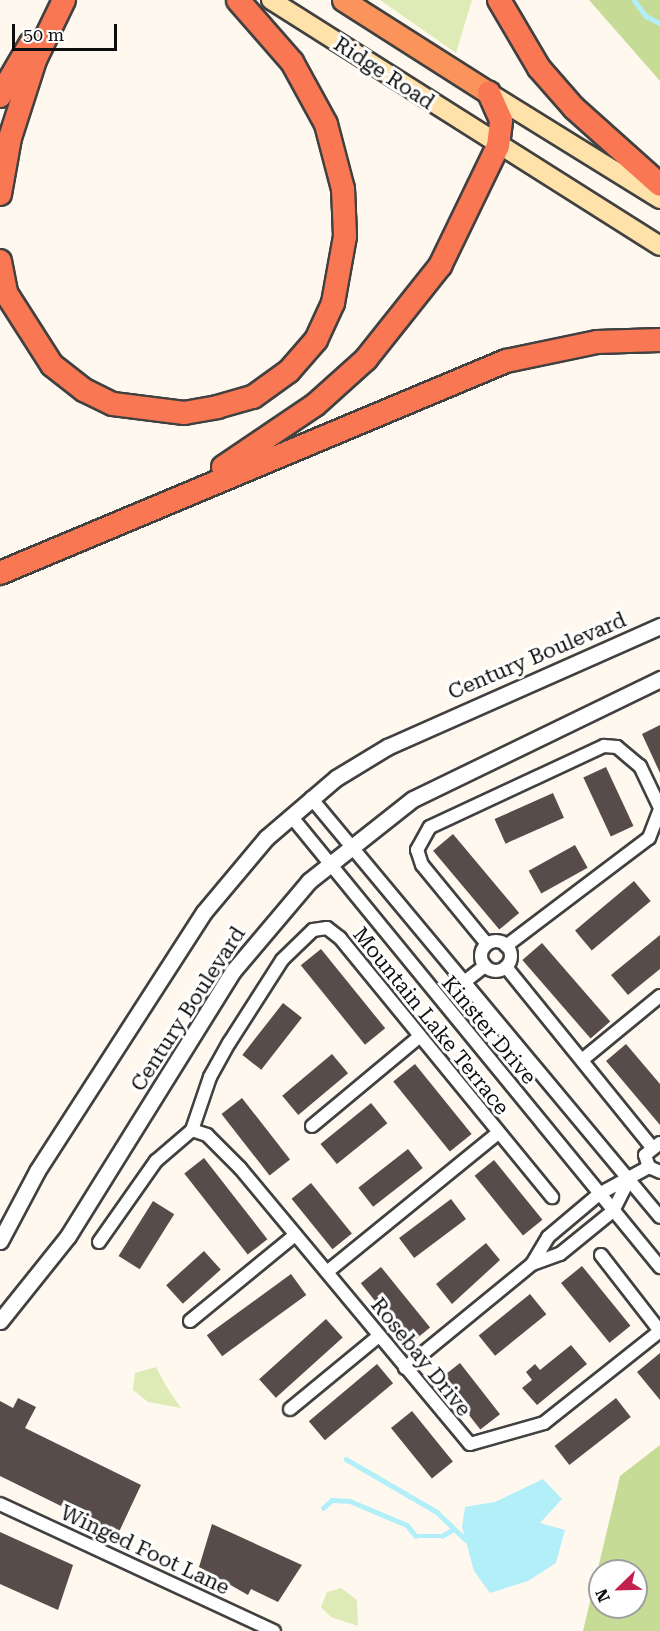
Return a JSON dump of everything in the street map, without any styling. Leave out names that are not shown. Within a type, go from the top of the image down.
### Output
[{"type":"highway","points":[[0,96],[56,0]]},
{"type":"highway","points":[[0,194],[24,93],[64,0]]},
{"type":"highway","points":[[0,261],[6,293],[52,365],[84,390],[113,404],[184,413],[218,407],[253,397],[289,371],[316,340],[333,303],[345,236],[343,189],[326,124],[292,62],[238,0]]},
{"type":"highway","name":"Ridge Road","points":[[343,0],[489,93]]},
{"type":"highway","points":[[499,0],[539,68],[574,108],[660,185]]},
{"type":"highway","points":[[91,534],[246,456],[366,359],[440,266],[498,146],[501,120],[489,93]]},
{"type":"highway","points":[[0,573],[506,361],[597,342],[660,340]]},
{"type":"main road","name":"Ridge Road","points":[[270,0],[498,146],[660,246]]},
{"type":"main road","points":[[489,93],[660,199]]},
{"type":"street","name":"Century Boulevard","points":[[0,1241],[37,1171],[204,912],[291,816],[311,798],[387,747],[660,626]]},
{"type":"street","name":"Century Boulevard","points":[[0,1321],[68,1236],[232,971],[276,915],[327,865],[350,844],[413,799],[660,679]]},
{"type":"street","points":[[604,746],[617,747],[640,766],[660,809],[649,838],[506,946],[487,944],[422,866],[417,850],[430,827],[604,746]]},
{"type":"street","name":"Kinster Drive","points":[[311,798],[660,1217]]},
{"type":"street","name":"Kinster Drive","points":[[291,816],[327,865],[660,1267]]},
{"type":"street","name":"Mountain Lake Terrace","points":[[192,1130],[210,1077],[282,960],[313,930],[327,928],[340,938],[552,1197]]},
{"type":"street","points":[[484,966],[481,954],[487,944]]},
{"type":"street","points":[[506,946],[510,954],[506,967]]},
{"type":"street","points":[[463,983],[484,966]]},
{"type":"street","points":[[484,966],[496,971],[506,967]]},
{"type":"street","points":[[506,967],[655,1144],[645,1155],[654,1169],[599,1194],[548,1237],[532,1264]]},
{"type":"street","points":[[582,1060],[660,996]]},
{"type":"street","points":[[312,1126],[419,1037]]},
{"type":"street","points":[[99,1242],[156,1161],[192,1130]]},
{"type":"street","name":"Rosebay Drive","points":[[192,1130],[225,1150],[470,1444],[544,1423],[660,1331]]},
{"type":"street","points":[[327,1272],[498,1133]]},
{"type":"street","points":[[405,1368],[532,1264],[560,1254],[613,1210],[629,1180]]},
{"type":"street","points":[[190,1321],[295,1234]]},
{"type":"street","points":[[600,1255],[660,1331]]},
{"type":"street","points":[[290,1409],[379,1336]]},
{"type":"street","name":"Winged Foot Lane","points":[[0,1504],[274,1631]]},
{"type":"green space","points":[[380,0],[472,0],[456,53]]},
{"type":"green space","points":[[589,0],[660,0],[660,81]]},
{"type":"green space","points":[[156,1367],[181,1408],[148,1402],[133,1390],[135,1373]]},
{"type":"green space","points":[[660,1445],[660,1631],[583,1631],[588,1610],[588,1619],[648,1619],[648,1559],[600,1559],[620,1476]]},
{"type":"green space","points":[[341,1588],[357,1600],[358,1626],[331,1617],[321,1607],[327,1592]]},
{"type":"water","points":[[543,1479],[562,1499],[540,1523],[565,1530],[556,1563],[528,1581],[490,1593],[474,1571],[462,1527],[465,1507],[495,1502]]},
{"type":"building","points":[[660,725],[660,773],[642,734]]},
{"type":"building","points":[[606,767],[633,826],[611,836],[583,778]]},
{"type":"building","points":[[553,793],[564,818],[506,844],[495,819]]},
{"type":"building","points":[[453,834],[519,913],[499,930],[433,851]]},
{"type":"building","points":[[575,845],[588,868],[541,893],[529,871]]},
{"type":"building","points":[[634,881],[651,901],[592,950],[575,930]]},
{"type":"building","points":[[660,935],[660,969],[628,995],[611,975]]},
{"type":"building","points":[[542,943],[610,1021],[591,1039],[522,960]]},
{"type":"building","points":[[321,949],[385,1028],[365,1045],[301,965]]},
{"type":"building","points":[[283,1003],[302,1018],[261,1070],[242,1055]]},
{"type":"building","points":[[626,1044],[660,1084],[660,1125],[606,1061]]},
{"type":"building","points":[[332,1054],[348,1073],[298,1115],[282,1096]]},
{"type":"building","points":[[415,1064],[472,1134],[450,1152],[393,1082]]},
{"type":"building","points":[[242,1098],[290,1159],[270,1175],[222,1114]]},
{"type":"building","points":[[371,1103],[387,1123],[337,1164],[320,1144]]},
{"type":"building","points":[[408,1149],[423,1168],[373,1207],[358,1188]]},
{"type":"building","points":[[204,1158],[267,1239],[248,1255],[184,1173]]},
{"type":"building","points":[[494,1160],[542,1220],[523,1236],[475,1176]]},
{"type":"building","points":[[311,1183],[352,1234],[332,1249],[292,1199]]},
{"type":"building","points":[[451,1199],[466,1219],[414,1258],[399,1238]]},
{"type":"building","points":[[153,1201],[174,1214],[140,1269],[119,1256]]},
{"type":"building","points":[[486,1243],[500,1260],[452,1304],[436,1284]]},
{"type":"building","points":[[204,1251],[221,1270],[183,1304],[166,1285]]},
{"type":"building","points":[[582,1266],[630,1326],[609,1343],[561,1283]]},
{"type":"building","points":[[381,1267],[430,1328],[410,1344],[361,1283]]},
{"type":"building","points":[[291,1274],[306,1295],[222,1356],[207,1335]]},
{"type":"building","points":[[530,1294],[546,1314],[495,1356],[479,1336]]},
{"type":"building","points":[[326,1319],[343,1338],[276,1398],[259,1379]]},
{"type":"building","points":[[571,1345],[587,1364],[537,1405],[522,1388],[532,1380],[526,1372],[535,1364],[540,1370]]},
{"type":"building","points":[[660,1353],[660,1400],[637,1372]]},
{"type":"building","points":[[460,1363],[500,1414],[480,1430],[440,1378]]},
{"type":"building","points":[[377,1364],[393,1383],[325,1440],[309,1421]]},
{"type":"building","points":[[18,1398],[36,1407],[25,1428],[141,1485],[118,1534],[0,1476],[0,1401],[13,1408]]},
{"type":"building","points":[[616,1398],[631,1417],[569,1465],[555,1446]]},
{"type":"building","points":[[412,1411],[453,1462],[432,1479],[391,1428]]},
{"type":"building","points":[[212,1524],[302,1565],[278,1602],[251,1589],[248,1595],[199,1567]]},
{"type":"building","points":[[0,1532],[73,1565],[58,1610],[0,1584]]},
{"type":"waterway","points":[[634,0],[646,16],[660,23]]},
{"type":"waterway","points":[[346,1459],[437,1512],[466,1540]]},
{"type":"waterway","points":[[323,1508],[332,1500],[350,1501],[407,1525],[416,1536],[442,1536],[452,1530]]}]
